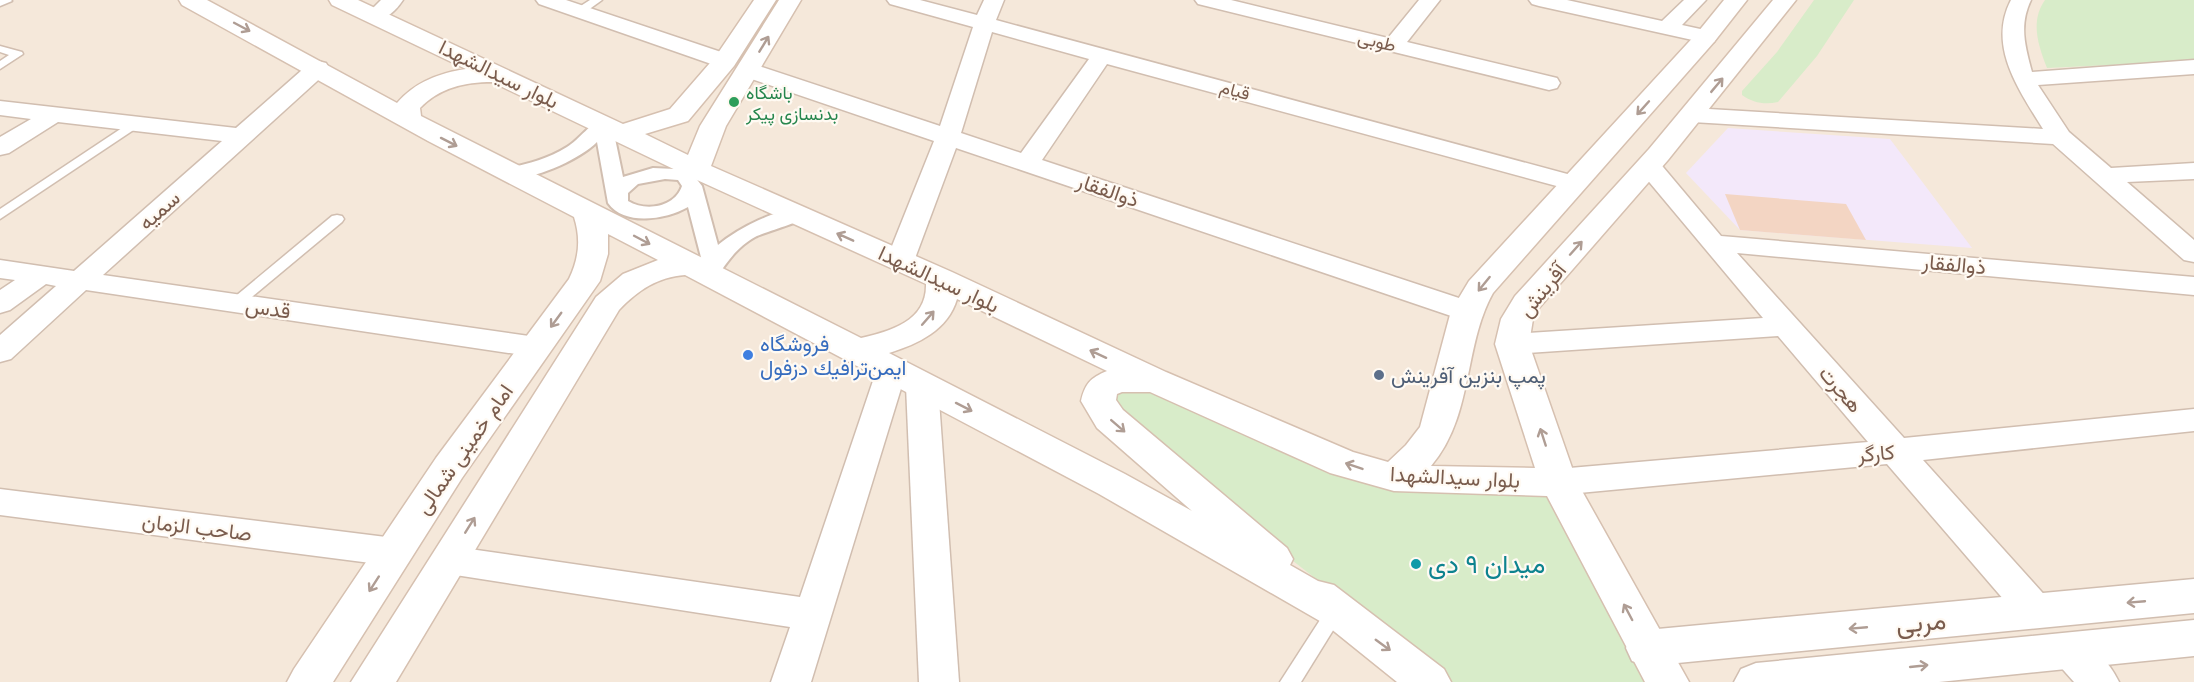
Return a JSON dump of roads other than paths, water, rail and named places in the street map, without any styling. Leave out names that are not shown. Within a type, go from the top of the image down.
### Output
[{"type":"main road","name":"بلوار سیدالشهدا","points":[[340,0],[384,8],[499,74],[612,128],[694,178],[797,214],[1154,380],[1344,463],[1395,477],[1558,482]]},
{"type":"main road","points":[[694,178],[737,65],[765,0]]},
{"type":"main road","points":[[612,128],[679,115],[737,65],[790,0]]},
{"type":"main road","points":[[1395,477],[1417,460],[1429,445],[1438,427],[1467,310],[1480,288],[1706,37],[1736,0]]},
{"type":"main road","name":"آفرینش","points":[[1657,664],[1558,482],[1512,344],[1521,311],[1649,166],[1785,0]]},
{"type":"main road","points":[[210,3],[318,68],[437,135],[512,173],[602,204],[703,268],[922,386],[1112,484],[1336,611]]},
{"type":"main road","points":[[408,118],[407,107],[416,96],[433,86],[454,78],[477,74],[499,74]]},
{"type":"main road","points":[[679,115],[681,123],[687,126],[713,126]]},
{"type":"main road","name":"امام خمینی شمالی","points":[[373,682],[577,349],[602,283],[594,257],[602,204]]},
{"type":"main road","points":[[1507,258],[1552,275]]},
{"type":"main road","name":"امام خمینی شمالی","points":[[309,682],[449,468],[536,347],[602,283],[634,278],[656,270],[703,268]]},
{"type":"main road","points":[[857,350],[895,341],[924,324],[941,302],[941,279]]},
{"type":"main road","points":[[1154,380],[1134,378],[1117,380],[1101,388],[1098,401],[1110,418],[1336,611],[1429,682]]},
{"type":"main road","name":"مربی","points":[[1657,664],[2036,611],[2194,596]]},
{"type":"main road","name":"مربی","points":[[1756,682],[2194,639]]},
{"type":"street","name":"ذوالفقار","points":[[546,0],[588,5],[737,65],[1467,310]]},
{"type":"street","name":"قیام","points":[[897,0],[1104,54],[1573,183]]},
{"type":"street","points":[[900,261],[948,137],[994,0]]},
{"type":"street","name":"طوبی","points":[[1205,0],[1549,83]]},
{"type":"street","points":[[1392,45],[1430,0]]},
{"type":"street","points":[[1539,0],[1562,2],[1706,37]]},
{"type":"street","points":[[1667,28],[1696,0]]},
{"type":"street","points":[[2021,0],[2016,10],[2012,37],[2023,79],[2060,137],[2194,254]]},
{"type":"street","points":[[1027,163],[1104,54]]},
{"type":"street","points":[[2023,79],[2194,67]]},
{"type":"street","name":"سمیه","points":[[0,352],[318,68]]},
{"type":"street","points":[[0,108],[242,136]]},
{"type":"street","points":[[0,148],[53,114]]},
{"type":"street","points":[[1692,115],[2060,137]]},
{"type":"street","points":[[512,173],[561,159],[581,148],[595,136],[612,128]]},
{"type":"street","points":[[602,204],[612,128]]},
{"type":"street","name":"هجرت","points":[[1649,166],[1786,327],[2036,611]]},
{"type":"street","points":[[2105,176],[2194,171]]},
{"type":"street","points":[[602,204],[627,183],[650,174],[674,173],[694,178]]},
{"type":"street","points":[[602,204],[618,203],[633,212],[656,212],[679,204],[687,198],[694,178]]},
{"type":"street","points":[[694,178],[703,268]]},
{"type":"street","points":[[703,268],[740,238],[766,224],[797,214]]},
{"type":"street","name":"ذوالفقار","points":[[1713,243],[2194,286]]},
{"type":"street","name":"قدس","points":[[0,269],[536,347]]},
{"type":"street","points":[[0,304],[40,275]]},
{"type":"street","points":[[1512,344],[1786,327]]},
{"type":"street","points":[[791,682],[892,369]]},
{"type":"street","points":[[922,386],[939,682]]},
{"type":"street","name":"کارگر","points":[[1558,482],[1896,451],[2194,420]]},
{"type":"street","name":"صاحب الزمان","points":[[0,502],[394,552]]},
{"type":"street","points":[[449,560],[813,615]]},
{"type":"street","points":[[2071,651],[2098,682]]},
{"type":"lane","points":[[0,3],[7,1],[5,0]]},
{"type":"lane","points":[[0,49],[18,54],[0,66]]},
{"type":"lane","points":[[0,215],[134,124]]},
{"type":"lane","points":[[236,303],[337,219]]},
{"type":"lane","points":[[1290,682],[1336,611]]},
{"type":"place","name":"باشگاه بدنسازی پیکر","points":[[734,102]]},
{"type":"place","name":"فروشگاه ايمن‌ترافيك دزفول","points":[[748,355]]},
{"type":"place","name":"پمپ بنزین آفرینش","points":[[1379,375]]},
{"type":"place","name":"میدان ۹ دی","points":[[1416,564]]}]
